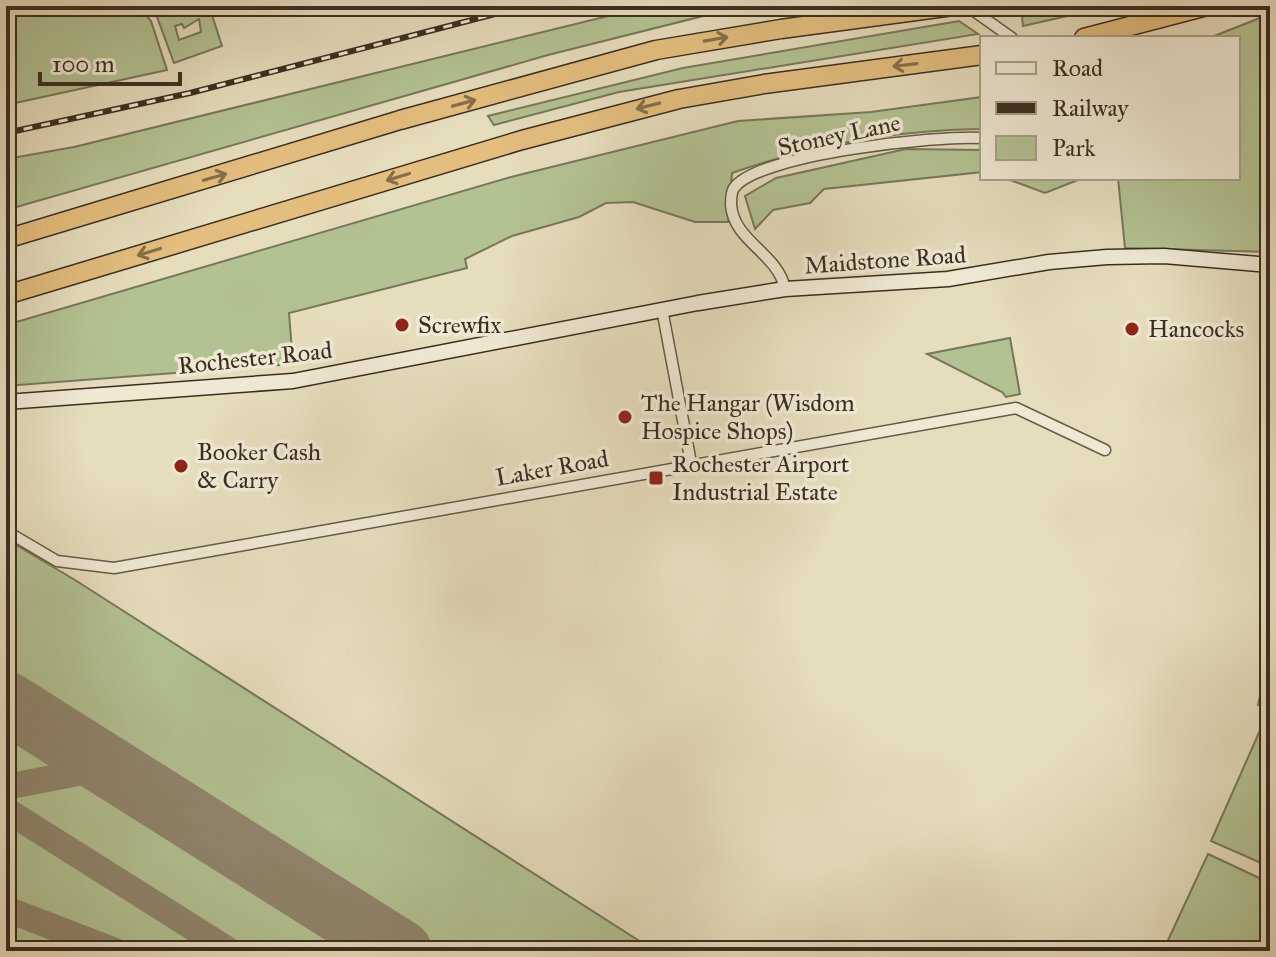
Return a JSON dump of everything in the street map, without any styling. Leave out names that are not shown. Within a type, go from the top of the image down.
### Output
[{"type":"highway","points":[[6,239],[400,120],[656,50],[953,6]]},
{"type":"highway","points":[[1092,36],[1207,6]]},
{"type":"highway","points":[[6,295],[493,149],[679,99],[764,84],[980,55]]},
{"type":"main road","name":"Maidstone Road","points":[[507,340],[662,309],[785,289],[948,279],[1049,262],[1164,256],[1270,265]]},
{"type":"main road","name":"Rochester Road","points":[[6,402],[293,381],[507,340]]},
{"type":"street","points":[[967,6],[1009,36]]},
{"type":"street","name":"Stoney Lane","points":[[785,289],[780,271],[755,243],[742,235],[738,227],[731,207],[732,193],[741,181],[820,154],[919,139],[980,138]]},
{"type":"street","points":[[662,309],[691,463]]},
{"type":"street","name":"Laker Road","points":[[6,531],[57,561],[114,568],[691,463],[1016,408],[1105,450]]},
{"type":"green space","points":[[6,6],[138,6],[151,21],[167,70],[6,105]]},
{"type":"green space","points":[[153,6],[209,6],[222,46],[174,63]],"holes":[[[199,19],[201,32],[179,40],[175,26],[182,24],[184,28]]]},
{"type":"green space","points":[[649,6],[720,6],[715,13],[548,55],[6,210],[6,159],[74,147]]},
{"type":"green space","points":[[1062,6],[1112,6],[1023,26],[1022,16]]},
{"type":"green space","points":[[1270,14],[1270,252],[1125,248],[1118,180],[1240,180],[1240,36],[1214,36]]},
{"type":"green space","points":[[959,21],[978,34],[619,92],[494,125],[488,116],[683,68]]},
{"type":"green space","points":[[980,97],[980,129],[919,132],[855,141],[793,154],[732,173],[728,222],[695,222],[633,202],[606,203],[579,217],[512,236],[465,259],[467,268],[289,313],[293,364],[6,386],[6,325],[511,177],[738,121],[871,112]]},
{"type":"green space","points":[[906,149],[980,150],[980,172],[824,189],[810,203],[773,210],[755,229],[745,196],[776,178]]},
{"type":"green space","points":[[1010,180],[1078,180],[1045,193]]},
{"type":"green space","points":[[1010,338],[1020,394],[1006,397],[1002,392],[927,354]]},
{"type":"green space","points":[[6,539],[75,580],[655,951],[6,951]]},
{"type":"green space","points":[[1270,655],[1270,867],[1211,841],[1269,710],[1258,705]]},
{"type":"green space","points":[[1208,854],[1270,883],[1270,928],[1259,951],[1163,951]]},
{"type":"taxiway","points":[[6,787],[109,767]]},
{"type":"taxiway","points":[[6,810],[230,951]]},
{"type":"taxiway","points":[[6,909],[115,951]]},
{"type":"runway","points":[[6,702],[401,951]]},
{"type":"railway","points":[[6,133],[190,93],[526,6]]},
{"type":"place","name":"Screwfix","points":[[402,325]]},
{"type":"place","name":"Hancocks","points":[[1132,329]]},
{"type":"place","name":"The Hangar (Wisdom Hospice Shops)","points":[[625,417]]},
{"type":"place","name":"Booker Cash & Carry","points":[[181,466]]},
{"type":"place","name":"Rochester Airport Industrial Estate","points":[[656,478]]}]
